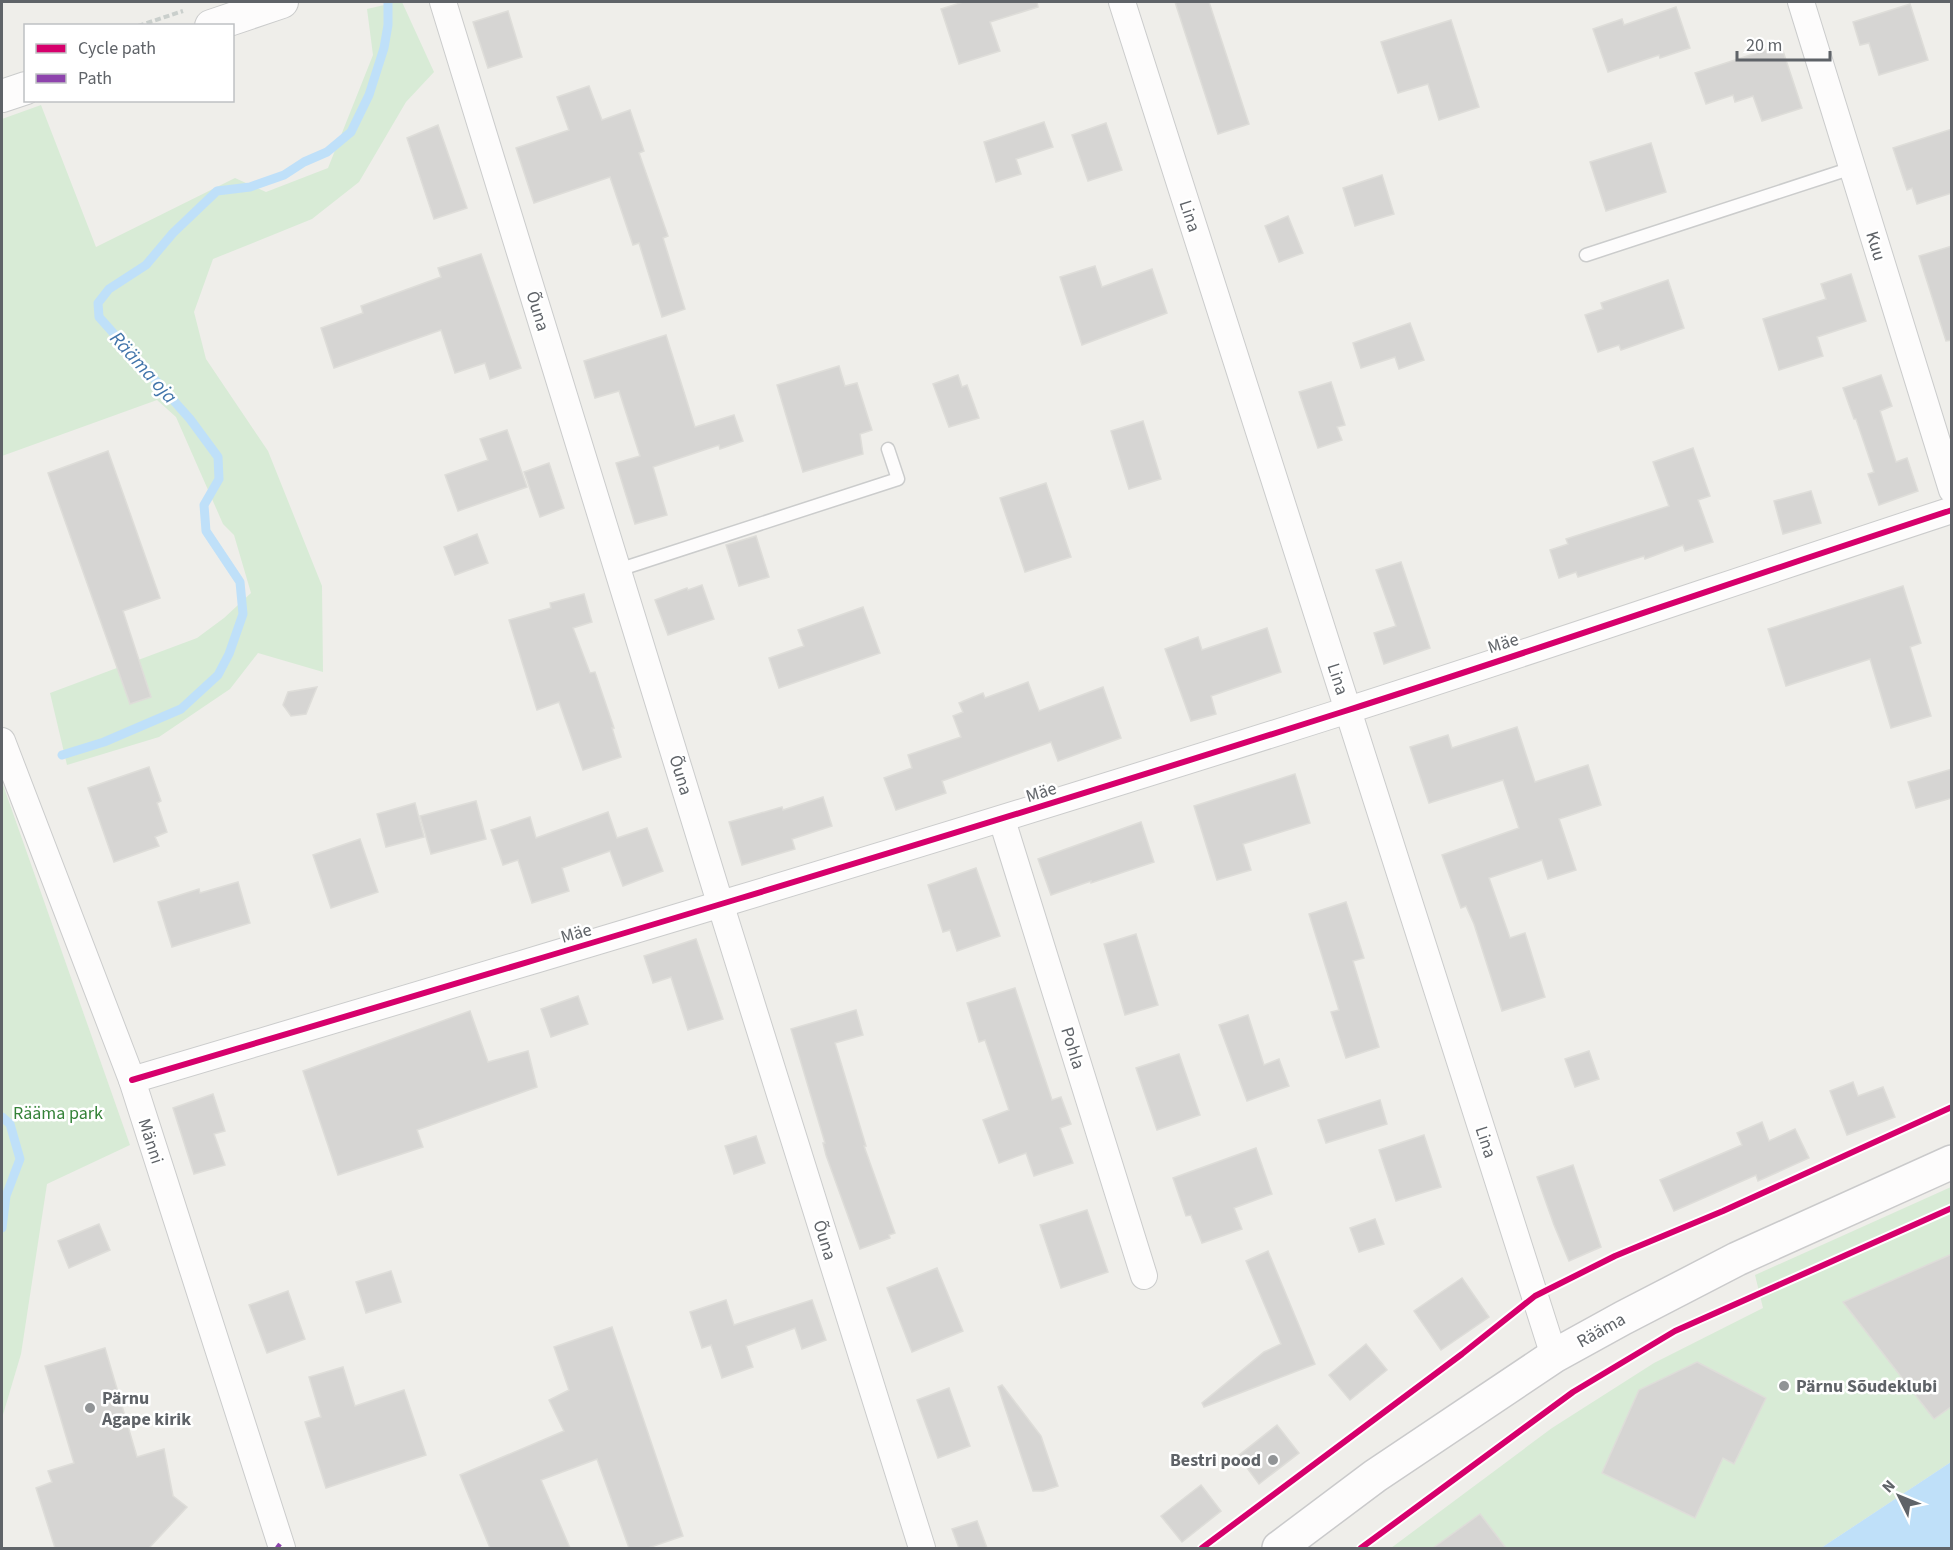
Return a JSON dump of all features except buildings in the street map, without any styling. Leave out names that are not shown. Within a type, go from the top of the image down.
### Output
[{"type":"main road","name":"Rääma","points":[[1279,1548],[1375,1476],[1554,1356],[1737,1259],[1952,1162]]},
{"type":"street","points":[[201,17],[282,2]]},
{"type":"street","name":"Õuna","points":[[443,2],[721,906],[922,1548]]},
{"type":"street","name":"Lina","points":[[1122,2],[1554,1356]]},
{"type":"street","name":"Kuu","points":[[1801,2],[1952,490]]},
{"type":"street","points":[[2,96],[24,89]]},
{"type":"street","name":"Mäe","points":[[132,1080],[721,906],[1002,819],[1348,710],[1952,510]]},
{"type":"street","name":"Männi","points":[[2,741],[132,1080],[282,1548]]},
{"type":"street","name":"Pohla","points":[[1002,819],[1144,1276]]},
{"type":"lane","points":[[1586,255],[1852,168]]},
{"type":"lane","points":[[618,570],[898,479],[888,449]]},
{"type":"path","points":[[152,24],[201,17]]},
{"type":"green space","points":[[402,2],[434,72],[406,102],[359,182],[312,219],[213,259],[194,312],[206,359],[268,451],[322,586],[323,672],[258,653],[230,689],[159,737],[67,765],[50,693],[197,638],[224,618],[251,593],[234,535],[223,524],[176,417],[157,400],[2,456],[2,119],[41,105],[96,247],[235,178],[266,192],[328,168],[373,55],[367,9]]},
{"type":"green space","name":"Rääma park","points":[[2,782],[130,1145],[47,1184],[21,1354],[2,1418]]},
{"type":"green space","name":"Pärnu Sõudeklubi","points":[[1951,1187],[1951,1462],[1821,1548],[1391,1548],[1552,1428],[1654,1363],[1763,1308],[1755,1275]]},
{"type":"water","points":[[1951,1462],[1951,1548],[1821,1548]]},
{"type":"waterway","name":"Rääma oja","points":[[62,755],[104,742],[181,709],[218,675],[229,654],[243,614],[240,582],[206,531],[204,505],[219,479],[218,457],[190,419],[99,317],[98,303],[109,289],[146,265],[173,233],[217,191],[250,187],[284,175],[304,162],[327,152],[351,132],[369,95],[384,48],[388,25],[388,2]]},
{"type":"waterway","name":"Rääma oja","points":[[2,1117],[10,1124],[20,1159],[6,1196],[2,1228]]},
{"type":"marked path","points":[[277,1548],[280,1544]]},
{"type":"cycle path","points":[[132,1080],[738,899],[1191,760],[1952,510]]},
{"type":"cycle path","points":[[1202,1548],[1462,1354],[1535,1296],[1615,1256],[1723,1211],[1952,1107]]},
{"type":"cycle path","points":[[1361,1548],[1573,1392],[1675,1331],[1952,1208]]},
{"type":"place","name":"Pärnu Sõudeklubi","points":[[1784,1386]]},
{"type":"place","name":"Pärnu Agape kirik","points":[[90,1408]]},
{"type":"place","name":"Bestri pood","points":[[1273,1460]]}]
